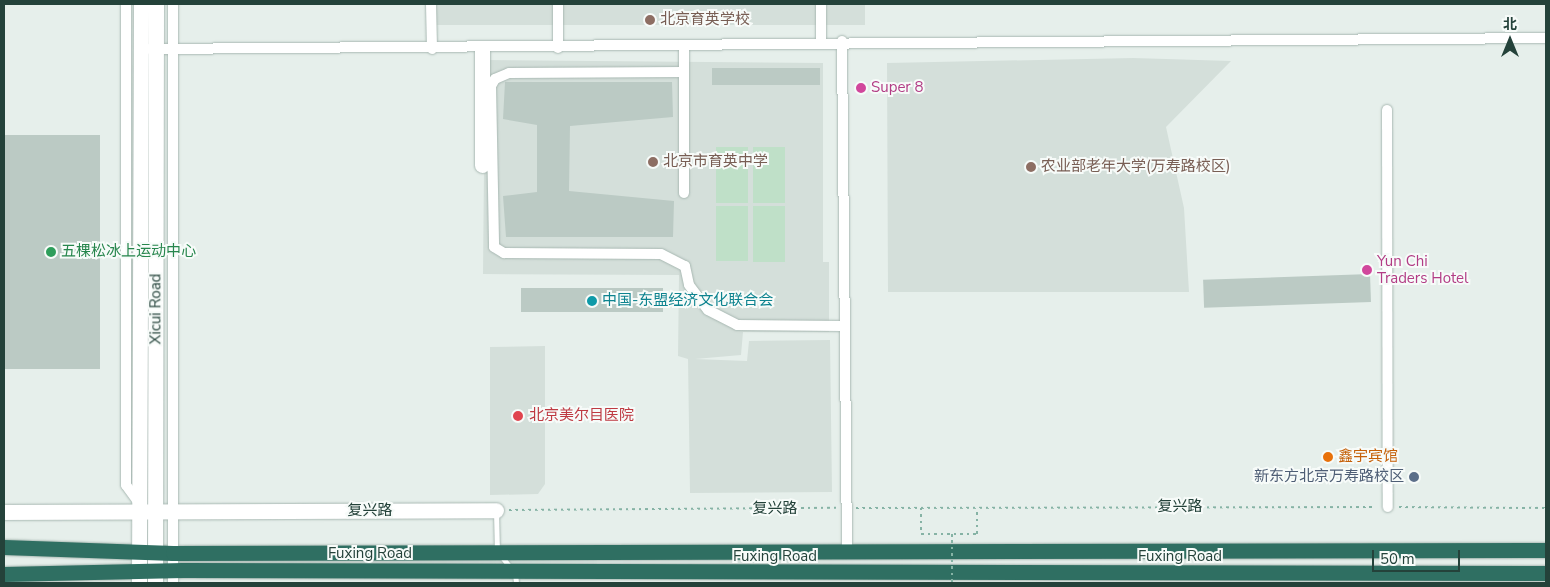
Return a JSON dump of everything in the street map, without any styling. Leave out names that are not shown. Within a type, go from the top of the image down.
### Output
[{"type":"highway","name":"Fuxing Road","points":[[4,547],[116,547],[140,552],[173,553],[1546,550]]},
{"type":"highway","name":"Fuxing Road","points":[[4,574],[140,577],[516,578],[1546,574]]},
{"type":"main road","name":"Xicui Road","points":[[140,577],[141,4]]},
{"type":"main road","name":"Xicui Road","points":[[155,577],[157,512],[156,4]]},
{"type":"main road","points":[[482,48],[482,165]]},
{"type":"main road","name":"复兴路","points":[[4,512],[140,508],[157,512],[496,510]]},
{"type":"street","points":[[126,4],[126,485],[140,508]]},
{"type":"street","points":[[173,4],[173,577]]},
{"type":"street","points":[[431,4],[432,49]]},
{"type":"street","points":[[558,4],[558,48]]},
{"type":"street","points":[[821,4],[821,43]]},
{"type":"street","points":[[141,49],[684,47],[842,41],[1546,38]]},
{"type":"street","points":[[842,41],[842,326],[847,551]]},
{"type":"street","points":[[684,47],[684,192]]},
{"type":"street","points":[[684,72],[510,73],[495,79],[491,86],[494,247],[504,253],[662,254],[685,266],[690,285],[708,310],[737,325],[842,326]]},
{"type":"street","points":[[1387,110],[1388,507]]},
{"type":"lane","points":[[496,510],[497,551],[516,578]]},
{"type":"path","points":[[921,508],[921,534],[977,534],[977,508]]},
{"type":"path","name":"复兴路","points":[[496,510],[1546,508]]},
{"type":"path","points":[[952,534],[952,583]]},
{"type":"shaded area","name":"北京育英学校","points":[[434,4],[865,4],[865,25],[434,25]]},
{"type":"shaded area","name":"农业部老年大学(万寿路校区)","points":[[1133,58],[1231,61],[1166,127],[1184,208],[1189,292],[888,292],[887,63]]},
{"type":"shaded area","name":"北京市育英中学","points":[[485,60],[823,63],[823,262],[829,262],[829,332],[743,332],[741,355],[695,359],[747,361],[749,341],[830,340],[832,492],[690,493],[688,359],[678,356],[679,275],[483,274]]},
{"type":"shaded area","name":"北京美尔目医院","points":[[545,346],[545,484],[538,494],[490,495],[490,347]]},
{"type":"green space","points":[[716,147],[748,147],[748,203],[716,203]]},
{"type":"green space","points":[[753,147],[785,147],[785,203],[753,203]]},
{"type":"green space","points":[[716,206],[748,206],[748,261],[716,261]]},
{"type":"green space","points":[[753,206],[785,206],[785,262],[753,262]]},
{"type":"building","points":[[712,68],[820,68],[820,85],[712,85]]},
{"type":"building","points":[[505,82],[672,82],[673,117],[570,126],[569,191],[674,201],[673,237],[506,237],[503,196],[537,192],[537,125],[503,119]]},
{"type":"building","name":"五棵松冰上运动中心","points":[[4,135],[100,135],[100,369],[4,369]]},
{"type":"building","points":[[1370,274],[1371,302],[1204,308],[1203,280]]},
{"type":"building","name":"中国-东盟经济文化联合会","points":[[521,288],[663,288],[663,312],[521,312]]},
{"type":"place","name":"北京育英学校","points":[[650,20]]},
{"type":"place","name":"Super 8","points":[[861,88]]},
{"type":"place","name":"北京市育英中学","points":[[653,162]]},
{"type":"place","name":"农业部老年大学(万寿路校区)","points":[[1031,167]]},
{"type":"place","name":"五棵松冰上运动中心","points":[[51,252]]},
{"type":"place","name":"Yun Chi Traders Hotel","points":[[1367,270]]},
{"type":"place","name":"中国-东盟经济文化联合会","points":[[592,301]]},
{"type":"place","name":"北京美尔目医院","points":[[518,416]]},
{"type":"place","name":"鑫宇宾馆","points":[[1328,457]]},
{"type":"place","name":"新东方北京万寿路校区","points":[[1414,477]]}]
